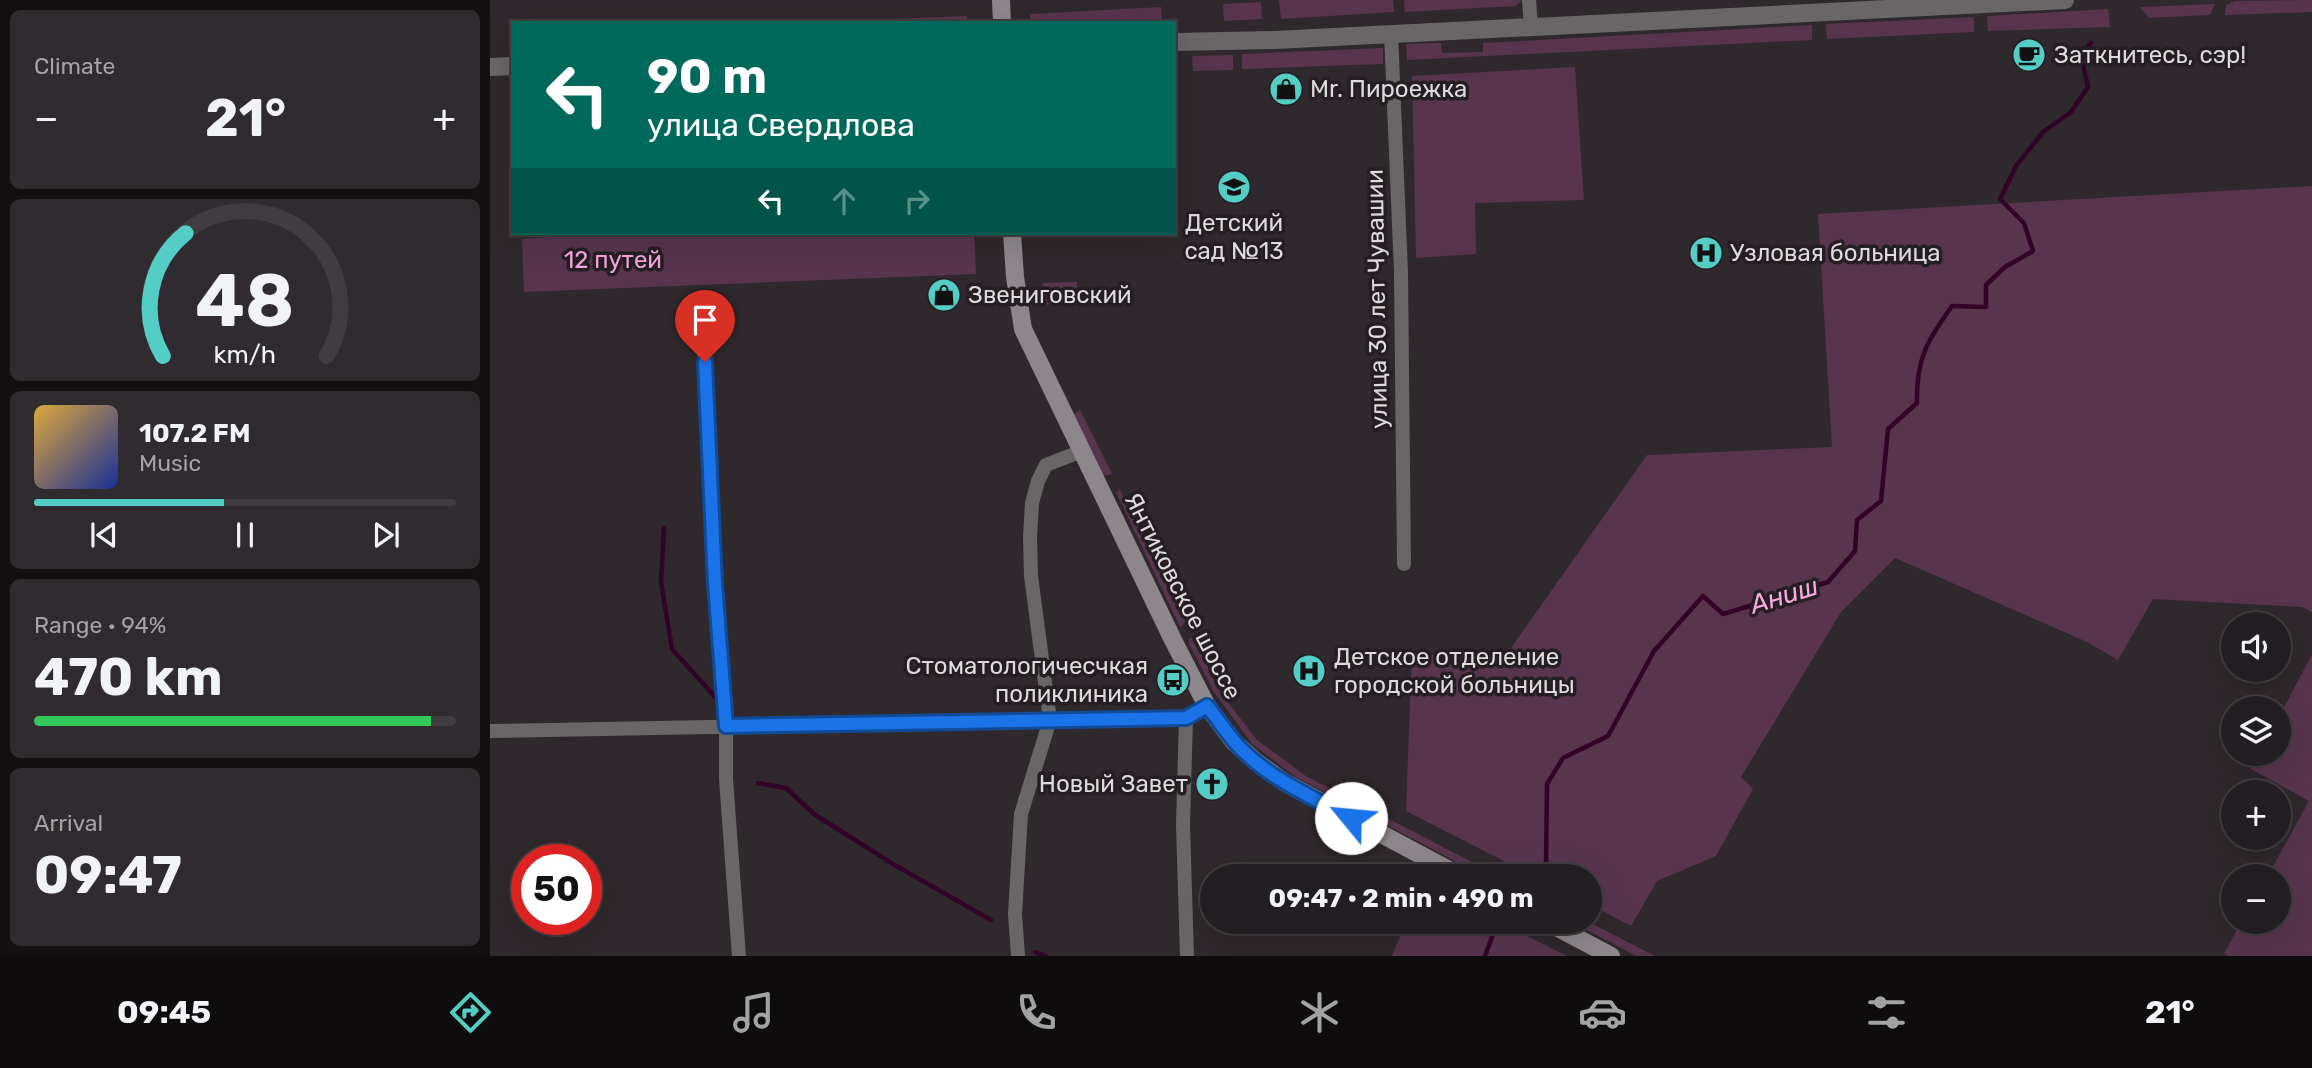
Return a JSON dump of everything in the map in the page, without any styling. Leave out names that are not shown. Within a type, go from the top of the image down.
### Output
[{"type":"main road","points":[[1001,0],[1002,21]]},
{"type":"main road","name":"Янтиковское шоссе","points":[[1012,235],[1020,318],[1030,345],[1207,706],[1234,742],[1284,782],[1438,864]]},
{"type":"main road","points":[[1570,934],[1611,956]]},
{"type":"street","points":[[1529,0],[1531,26]]},
{"type":"street","points":[[1176,42],[1275,40],[2065,0]]},
{"type":"street","name":"улица 30 лет Чувашии","points":[[1391,33],[1401,272],[1404,564]]},
{"type":"street","points":[[490,67],[511,66]]},
{"type":"street","points":[[704,343],[715,583],[726,726],[726,779],[738,956]]},
{"type":"street","points":[[1018,956],[1015,914],[1021,814],[1050,720],[1031,576],[1032,503],[1046,465],[1082,451]]},
{"type":"street","points":[[490,731],[1186,718],[1207,706]]},
{"type":"street","points":[[1186,718],[1183,825],[1187,956]]},
{"type":"green space","points":[[1279,0],[1393,0],[1394,12],[1281,19]]},
{"type":"green space","points":[[1404,0],[1522,0],[1515,6],[1405,12]]},
{"type":"green space","points":[[2312,0],[2312,12],[2225,15],[2226,5],[2235,1]]},
{"type":"green space","points":[[1261,2],[1262,19],[1224,21],[1223,4]]},
{"type":"green space","points":[[2215,4],[2210,15],[2149,18],[2140,7]]},
{"type":"green space","points":[[1161,7],[1162,21],[1030,21],[1030,14]]},
{"type":"green space","points":[[2108,9],[2110,27],[1988,31],[1987,16]]},
{"type":"green space","points":[[967,16],[968,21],[838,21]]},
{"type":"green space","points":[[1974,17],[1974,32],[1827,39],[1826,24]]},
{"type":"green space","points":[[1812,25],[1812,40],[1407,60],[1406,44],[1441,43],[1442,53],[1483,52],[1483,43]]},
{"type":"green space","points":[[1383,48],[1383,64],[1242,69],[1242,54]]},
{"type":"green space","points":[[1233,55],[1233,70],[1193,71],[1192,56]]},
{"type":"green space","points":[[1575,67],[1584,200],[1475,203],[1476,254],[1416,258],[1412,76]]},
{"type":"green space","points":[[2312,186],[2312,612],[2302,607],[2153,599],[2118,660],[2087,642],[1895,558],[1841,612],[1741,777],[1753,789],[1716,856],[1657,881],[1631,926],[1602,911],[1602,864],[1510,864],[1406,811],[1412,654],[1506,655],[1647,455],[1832,447],[1818,214]]},
{"type":"green space","name":"12 путей","points":[[578,235],[974,235],[976,274],[524,292],[522,239]]},
{"type":"green space","points":[[1077,282],[1076,296],[1044,305],[1043,283]]},
{"type":"green space","points":[[1080,410],[1112,474],[1101,476],[1074,415]]},
{"type":"green space","points":[[1120,490],[1186,623],[1180,627],[1116,492]]},
{"type":"green space","points":[[1193,637],[1220,692],[1257,740],[1306,776],[1476,864],[1460,864],[1296,777],[1252,744],[1214,692],[1189,644],[1189,639]]},
{"type":"green space","points":[[2312,654],[2312,956],[2228,956],[2224,954],[2235,934],[2291,934],[2291,864],[2274,864],[2282,850],[2291,850],[2291,834],[2309,801],[2291,791],[2291,780],[2271,780],[2251,769],[2252,766],[2291,766],[2290,696]]},
{"type":"green space","points":[[1602,929],[1655,956],[1636,956],[1595,934],[1602,934]]},
{"type":"green space","points":[[1401,934],[1523,934],[1567,956],[1392,956]]},
{"type":"waterway","name":"Аниш","points":[[1546,864],[1547,784],[1563,758],[1608,736],[1654,651],[1703,596],[1723,614],[1828,582],[1855,551],[1857,520],[1881,501],[1888,429],[1917,403],[1921,362],[1936,330],[1952,306],[1986,307],[1986,285],[2005,267],[2033,251],[2024,223],[2000,199],[2016,166],[2043,132],[2071,112],[2088,87],[2081,56],[2091,43]]},
{"type":"waterway","points":[[664,528],[661,582],[672,649],[717,699]]},
{"type":"waterway","points":[[758,783],[786,788],[814,814],[893,864],[991,920]]},
{"type":"waterway","name":"Аниш","points":[[1485,956],[1493,934]]},
{"type":"waterway","points":[[1035,952],[1046,956]]},
{"type":"place","name":"Заткнитесь, сэр!","points":[[2029,55]]},
{"type":"place","name":"Mr. Пироежка","points":[[1286,89]]},
{"type":"place","name":"Детский сад №13","points":[[1234,187]]},
{"type":"place","name":"Узловая больница","points":[[1706,253]]},
{"type":"place","name":"Звениговский","points":[[944,295]]},
{"type":"place","name":"Детское отделение городской больницы","points":[[1309,671]]},
{"type":"place","name":"Стоматологичесчкая поликлиника","points":[[1173,680]]},
{"type":"place","name":"Новый Завет","points":[[1212,784]]},
{"type":"route","points":[[705,362],[715,583],[726,726],[1186,718],[1207,706],[1234,742],[1255,761],[1284,782],[1351,818]]}]
